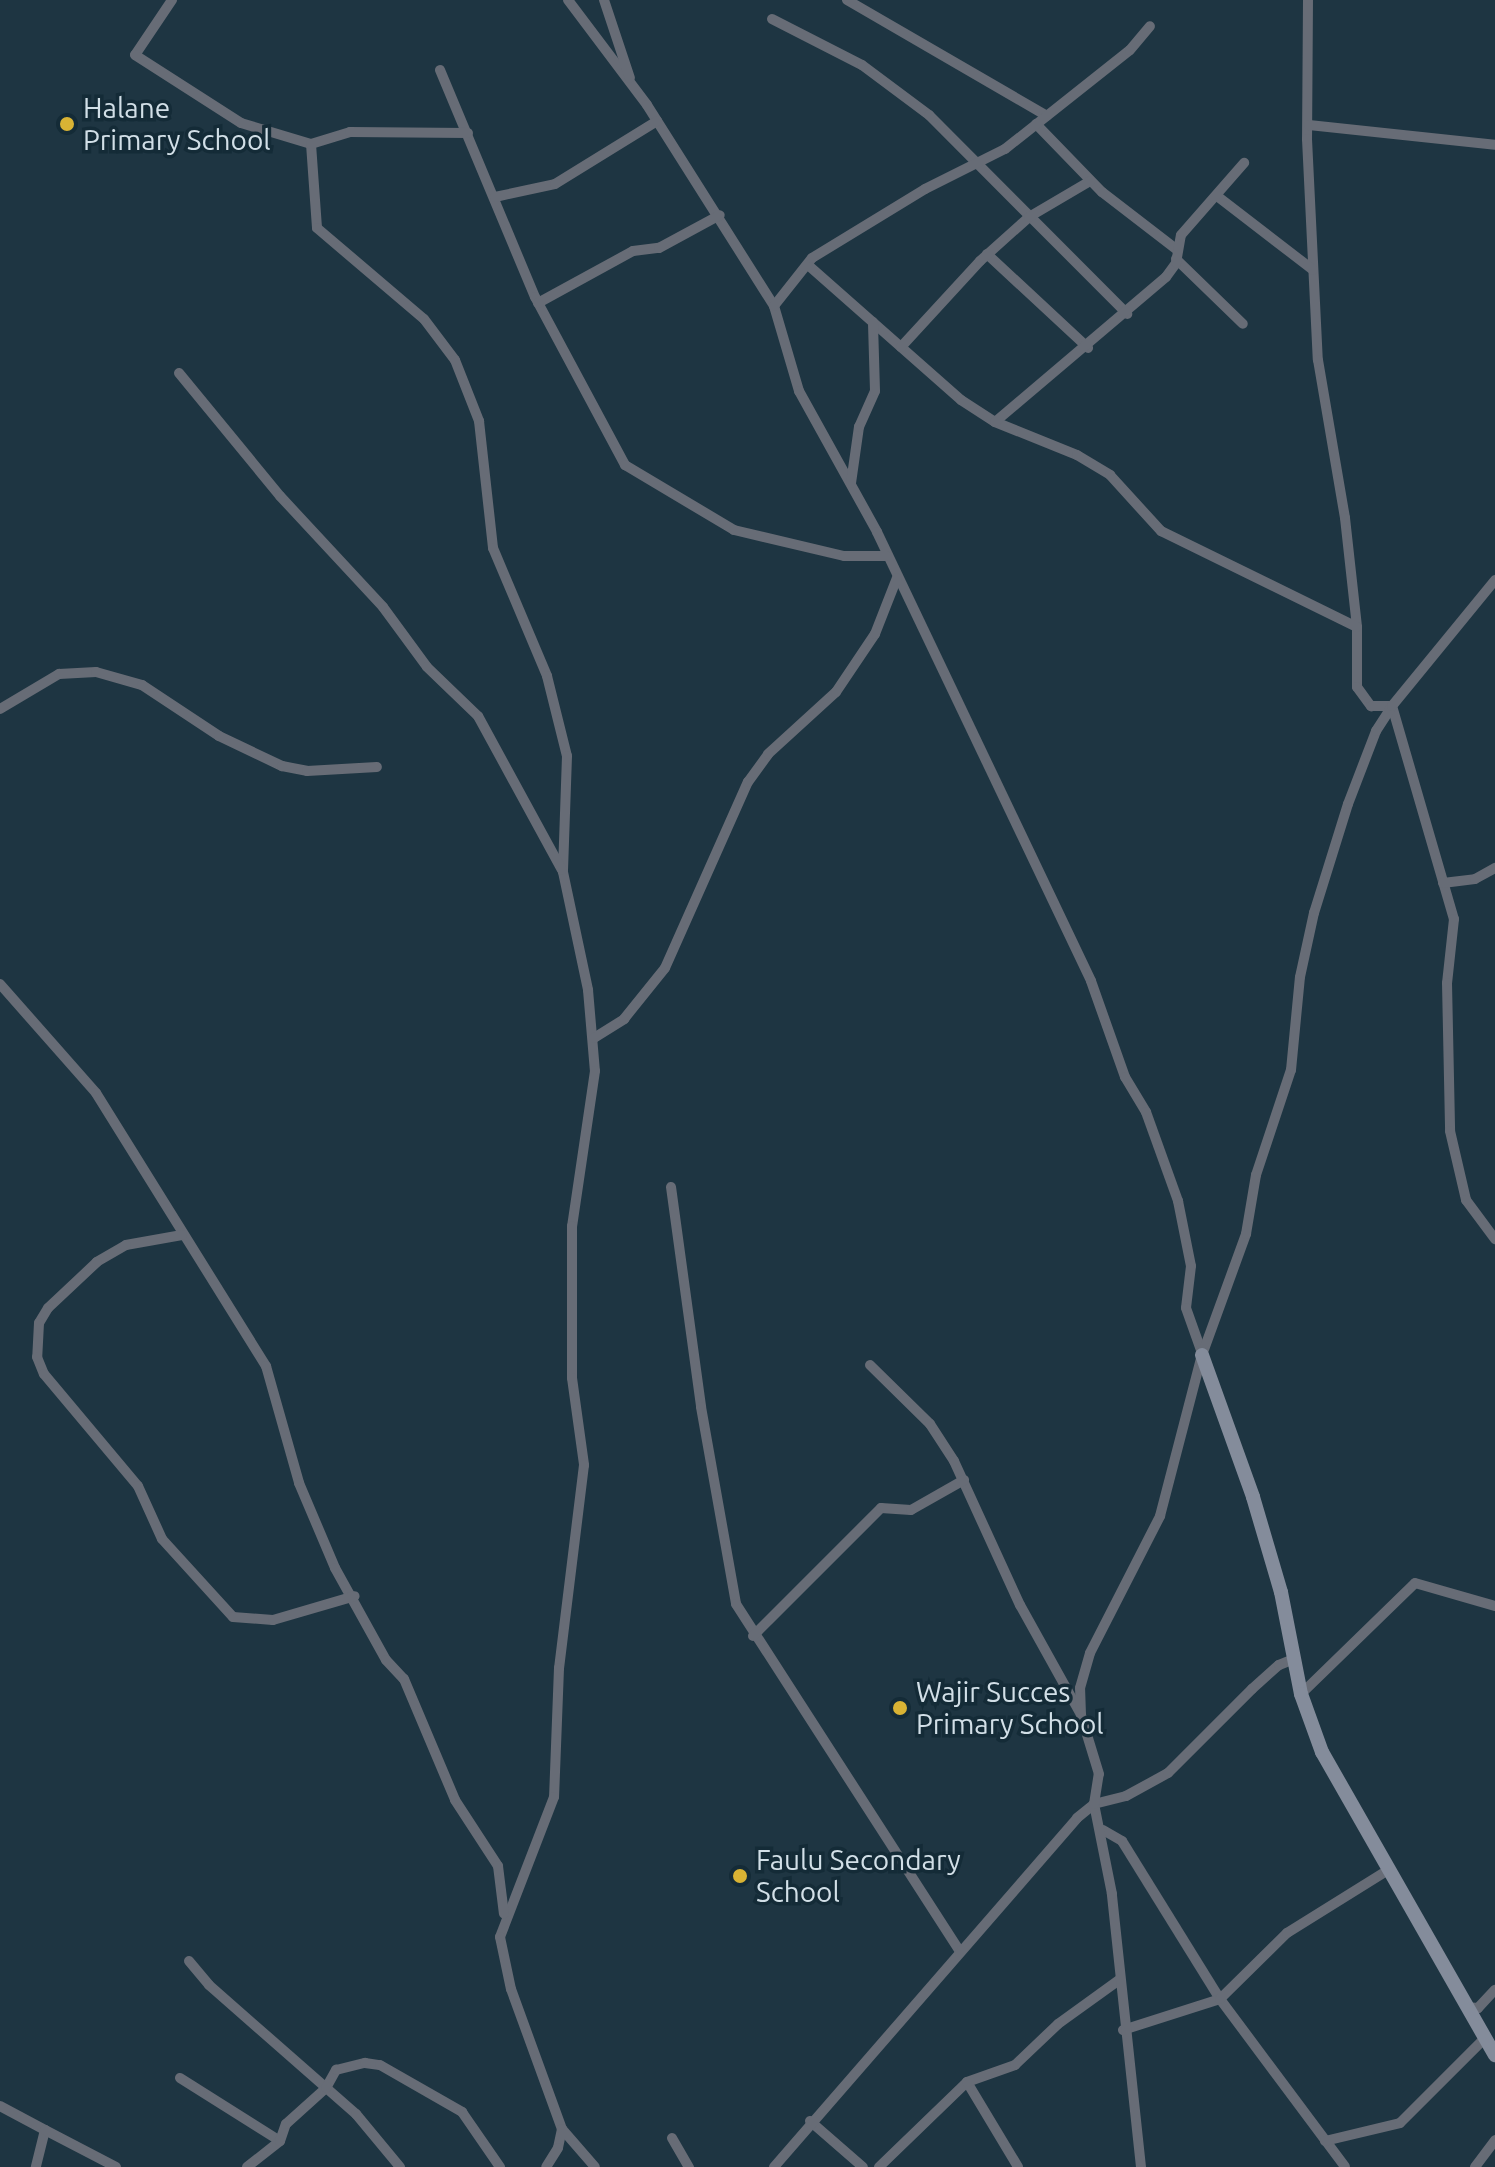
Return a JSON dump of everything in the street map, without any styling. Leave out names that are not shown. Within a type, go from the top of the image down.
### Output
[{"type":"street","points":[[172,0],[135,55],[241,123],[311,144],[350,132],[468,133]]},
{"type":"street","points":[[568,0],[657,121],[720,215],[774,306],[799,391],[887,556],[1091,981],[1125,1077],[1158,1142],[1190,1249],[1186,1308],[1253,1497],[1301,1694],[1322,1752],[1495,2055]]},
{"type":"street","points":[[604,0],[633,86]]},
{"type":"street","points":[[847,0],[1047,116]]},
{"type":"street","points":[[1308,0],[1313,270],[1321,392],[1345,518],[1357,627],[1359,693],[1377,709],[1392,706]]},
{"type":"street","points":[[772,19],[895,87],[982,162],[1029,217],[1127,314]]},
{"type":"street","points":[[774,306],[812,258],[925,189],[982,162],[1047,116],[1130,50],[1150,26]]},
{"type":"street","points":[[440,70],[538,303],[618,454],[636,474],[734,530],[844,556],[887,556]]},
{"type":"street","points":[[495,197],[555,184],[657,121]]},
{"type":"street","points":[[1036,124],[1090,181],[1176,254],[1243,324]]},
{"type":"street","points":[[1309,125],[1495,145]]},
{"type":"street","points":[[311,144],[317,228],[376,273],[441,338],[475,409],[493,548],[547,676],[567,756],[563,872],[594,1038],[595,1071],[572,1240],[572,1378],[584,1465],[558,1683],[554,1797],[504,1916]]},
{"type":"street","points":[[995,422],[1088,348],[1166,277],[1181,235],[1244,163]]},
{"type":"street","points":[[901,347],[987,254],[1029,217],[1090,181]]},
{"type":"street","points":[[1217,196],[1313,270]]},
{"type":"street","points":[[538,303],[633,251],[659,248],[720,215]]},
{"type":"street","points":[[987,254],[1088,348]]},
{"type":"street","points":[[808,265],[901,347],[995,422],[1077,455],[1110,475],[1161,531],[1357,627]]},
{"type":"street","points":[[857,498],[850,472],[859,427],[875,391],[873,322]]},
{"type":"street","points":[[179,373],[280,496],[383,607],[427,667],[478,716],[563,872]]},
{"type":"street","points":[[594,1038],[624,1019],[665,968],[748,782],[768,754],[836,692],[875,634],[897,578]]},
{"type":"street","points":[[1081,1715],[1080,1688],[1090,1653],[1160,1516],[1202,1355],[1246,1234],[1256,1175],[1283,1106],[1300,977],[1327,864],[1376,731],[1392,706],[1493,586]]},
{"type":"street","points":[[0,709],[59,674],[96,672],[142,685],[219,736],[282,766],[307,771],[377,767]]},
{"type":"street","points":[[1392,706],[1454,919],[1447,983],[1450,1131],[1466,1200],[1495,1239]]},
{"type":"street","points":[[1443,883],[1475,879],[1495,868]]},
{"type":"street","points":[[0,984],[96,1093],[266,1366],[299,1483],[335,1568],[355,1596],[386,1660],[404,1679],[455,1800],[498,1866],[504,1916],[503,1961],[562,2129],[595,2167]]},
{"type":"street","points":[[671,1187],[729,1577],[753,1636],[960,1951]]},
{"type":"street","points":[[182,1235],[126,1245],[97,1262],[48,1308],[39,1323],[37,1357],[44,1374],[138,1486],[162,1539],[233,1617],[273,1620],[355,1596]]},
{"type":"street","points":[[870,1365],[930,1424],[964,1480],[1020,1605],[1081,1715],[1099,1774],[1094,1804],[1103,1830],[1123,2030],[1141,2167]]},
{"type":"street","points":[[753,1636],[881,1508],[911,1510],[964,1480]]},
{"type":"street","points":[[1301,1694],[1415,1583],[1429,1583],[1495,1606]]},
{"type":"street","points":[[774,2167],[810,2121],[1054,1841],[1094,1804],[1126,1796],[1168,1773],[1252,1689],[1294,1659]]},
{"type":"street","points":[[1103,1830],[1122,1841],[1220,1999],[1345,2167]]},
{"type":"street","points":[[1123,2030],[1220,1999],[1287,1933],[1390,1869]]},
{"type":"street","points":[[189,1961],[326,2088],[400,2167]]},
{"type":"street","points":[[879,2167],[967,2082],[1015,2065],[1058,2024],[1119,1980]]},
{"type":"street","points":[[1466,2007],[1478,2008],[1495,1990]]},
{"type":"street","points":[[1325,2141],[1400,2123],[1484,2039]]},
{"type":"street","points":[[247,2167],[280,2141],[286,2124],[326,2088],[342,2066],[380,2065],[462,2112],[500,2167]]},
{"type":"street","points":[[180,2078],[280,2141]]},
{"type":"street","points":[[967,2082],[1018,2167]]},
{"type":"street","points":[[0,2106],[116,2167]]},
{"type":"street","points":[[810,2121],[863,2167]]},
{"type":"street","points":[[546,2167],[558,2148],[562,2129]]},
{"type":"street","points":[[36,2167],[45,2130]]},
{"type":"street","points":[[672,2138],[689,2167]]},
{"type":"street","points":[[1475,2167],[1495,2140]]},
{"type":"place","name":"Halane Primary School","points":[[67,124]]},
{"type":"place","name":"Wajir Succes Primary School","points":[[900,1708]]},
{"type":"place","name":"Faulu Secondary School","points":[[740,1876]]}]
